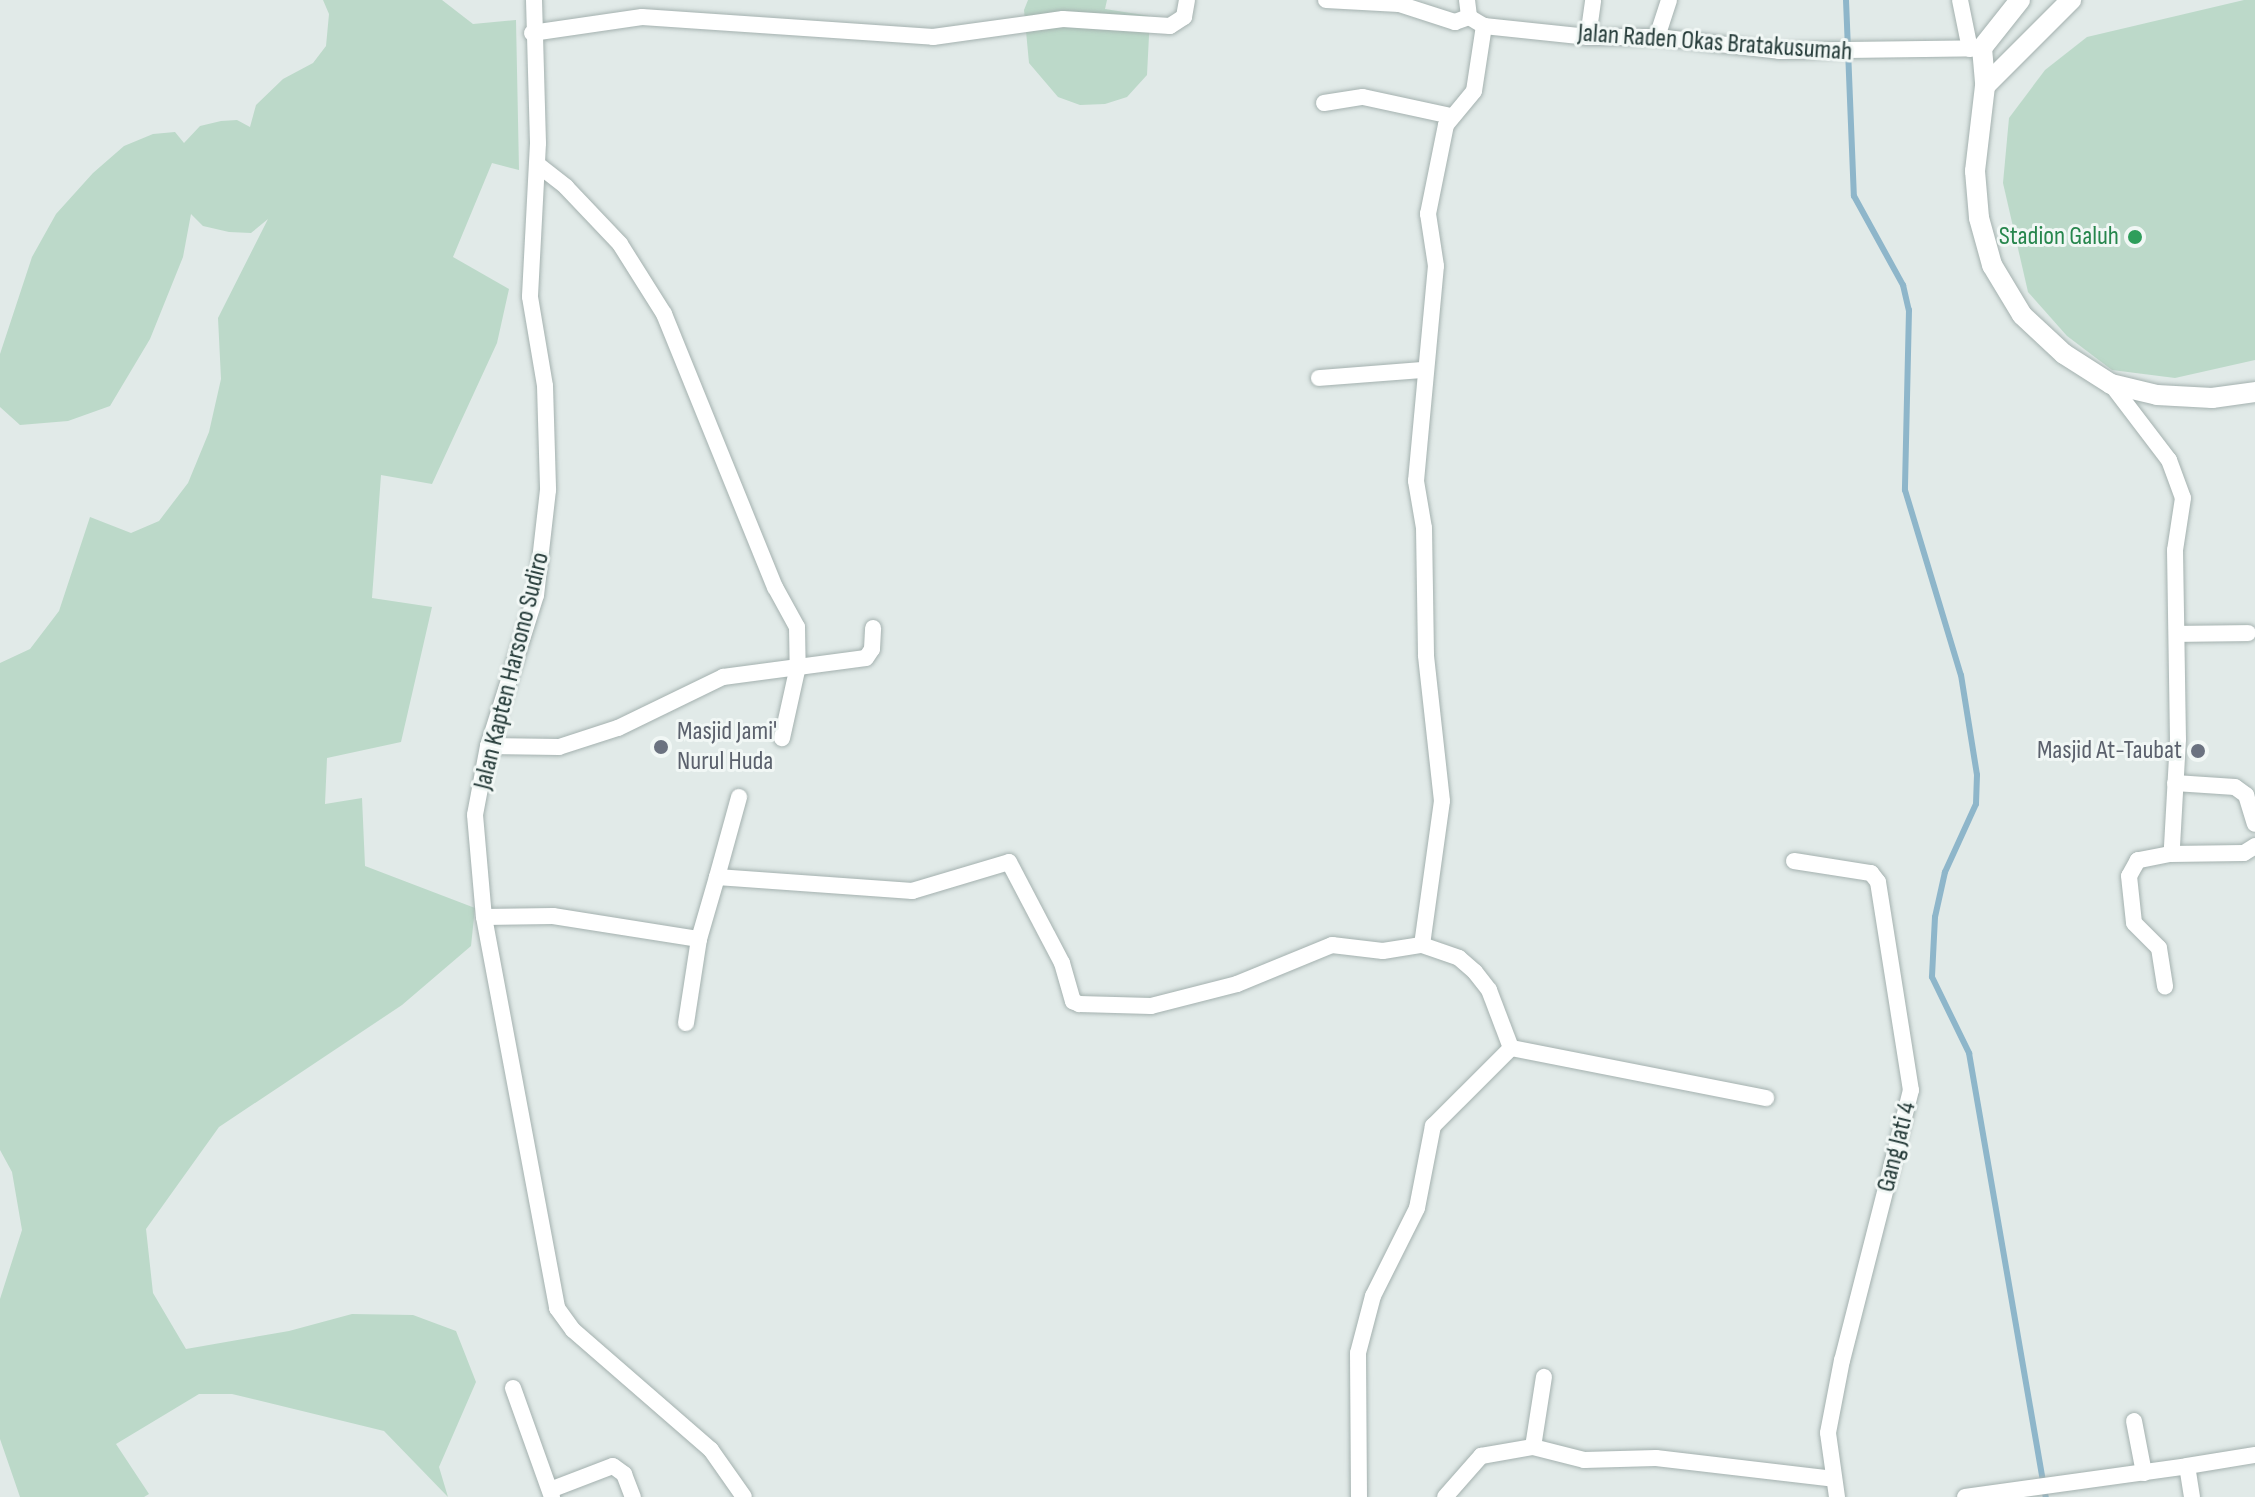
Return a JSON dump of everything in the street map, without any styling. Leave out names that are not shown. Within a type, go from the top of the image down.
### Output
[{"type":"street","name":"Jalan Kapten Harsono Sudiro","points":[[534,0],[532,33],[537,164],[529,250],[530,297],[545,386],[545,551],[488,746],[475,815],[484,917],[557,1308],[573,1330],[711,1450],[744,1497]]},
{"type":"street","points":[[532,33],[642,17],[933,37],[1063,19],[1170,26],[1184,17],[1187,0]]},
{"type":"street","points":[[1588,37],[1593,0]]},
{"type":"street","points":[[1657,37],[1669,0]]},
{"type":"street","points":[[1960,0],[1985,86],[1975,171],[1979,218],[1992,265],[2022,315],[2064,354],[2111,384],[2157,395],[2255,392]]},
{"type":"street","points":[[1976,49],[2020,0]]},
{"type":"street","points":[[1985,86],[2071,0]]},
{"type":"street","name":"Jalan Raden Okas Bratakusumah","points":[[1337,1],[1399,4],[1455,22],[1473,14],[1588,37],[1657,37],[1827,53],[1976,49]]},
{"type":"street","points":[[1422,945],[1442,801],[1426,655],[1424,528],[1416,481],[1436,266],[1428,214],[1451,116],[1471,99],[1473,14]]},
{"type":"street","points":[[1324,103],[1363,97],[1451,116]]},
{"type":"street","points":[[537,164],[566,187],[642,271],[775,587],[797,627],[798,666],[782,738]]},
{"type":"street","points":[[1319,378],[1424,370]]},
{"type":"street","points":[[2111,384],[2178,475],[2183,498],[2175,550],[2178,634],[2175,783],[2170,854]]},
{"type":"street","points":[[488,746],[559,747],[618,728],[723,677],[866,658],[872,649],[873,628]]},
{"type":"street","points":[[2178,634],[2248,633]]},
{"type":"street","points":[[2175,783],[2235,787],[2246,795],[2255,824]]},
{"type":"street","points":[[686,1023],[699,939],[739,797]]},
{"type":"street","points":[[2165,987],[2159,948],[2134,923],[2129,876],[2138,860],[2170,854],[2244,853],[2255,846]]},
{"type":"street","name":"Gang Jati 4","points":[[1794,861],[1871,873],[1878,882],[1911,1090],[1842,1360],[1828,1433],[1837,1497]]},
{"type":"street","points":[[717,877],[912,891],[1009,862],[1062,963],[1073,1001],[1087,1007],[1151,1006],[1237,984],[1332,945],[1383,951],[1422,945],[1459,958],[1475,972],[1489,990],[1511,1048]]},
{"type":"street","points":[[484,917],[553,916],[699,939]]},
{"type":"street","points":[[1511,1048],[1766,1098]]},
{"type":"street","points":[[1359,1497],[1358,1353],[1373,1296],[1417,1208],[1433,1126],[1511,1048]]},
{"type":"street","points":[[1533,1447],[1544,1377]]},
{"type":"street","points":[[513,1388],[552,1495],[613,1466],[624,1474],[633,1497]]},
{"type":"street","points":[[2134,1421],[2144,1473]]},
{"type":"street","points":[[1445,1497],[1481,1456],[1533,1447],[1584,1460],[1656,1458],[1834,1479]]},
{"type":"street","points":[[1965,1497],[2255,1455]]},
{"type":"street","points":[[2187,1466],[2192,1497]]},
{"type":"green space","points":[[323,0],[442,0],[473,24],[516,20],[519,170],[492,163],[453,257],[509,289],[497,343],[432,484],[381,475],[372,598],[432,607],[401,742],[327,758],[325,804],[362,798],[365,866],[475,908],[471,946],[402,1005],[219,1127],[146,1229],[153,1293],[186,1349],[289,1331],[352,1314],[413,1315],[456,1331],[476,1382],[439,1467],[448,1497],[384,1431],[232,1394],[199,1394],[116,1444],[149,1494],[144,1497],[20,1497],[0,1439],[0,1299],[22,1230],[12,1172],[0,1150],[0,663],[30,649],[59,611],[90,517],[131,533],[159,521],[188,483],[209,432],[221,379],[218,318],[268,219],[251,233],[229,232],[203,226],[191,214],[183,257],[150,339],[110,406],[68,421],[20,425],[0,407],[0,354],[32,257],[56,214],[93,173],[124,146],[153,134],[175,132],[184,143],[200,126],[237,120],[250,127],[256,105],[283,79],[313,63],[326,46],[329,14]]},
{"type":"green space","points":[[1028,0],[1107,0],[1105,9],[1150,16],[1147,75],[1127,97],[1105,104],[1080,105],[1058,97],[1029,63],[1024,10]]},
{"type":"green space","name":"Stadion Galuh","points":[[2255,0],[2255,360],[2175,378],[2112,370],[2067,336],[2028,292],[2003,183],[2009,118],[2045,70],[2087,37]]},
{"type":"waterway","points":[[1846,0],[1854,196],[1903,285],[1909,310],[1905,490],[1961,675],[1977,775],[1976,804],[1945,872],[1935,917],[1932,977],[1969,1053],[2046,1497]]},
{"type":"place","name":"Stadion Galuh","points":[[2135,237]]},
{"type":"place","name":"Masjid Jami' Nurul Huda","points":[[661,747]]},
{"type":"place","name":"Masjid At-Taubat","points":[[2198,751]]}]
